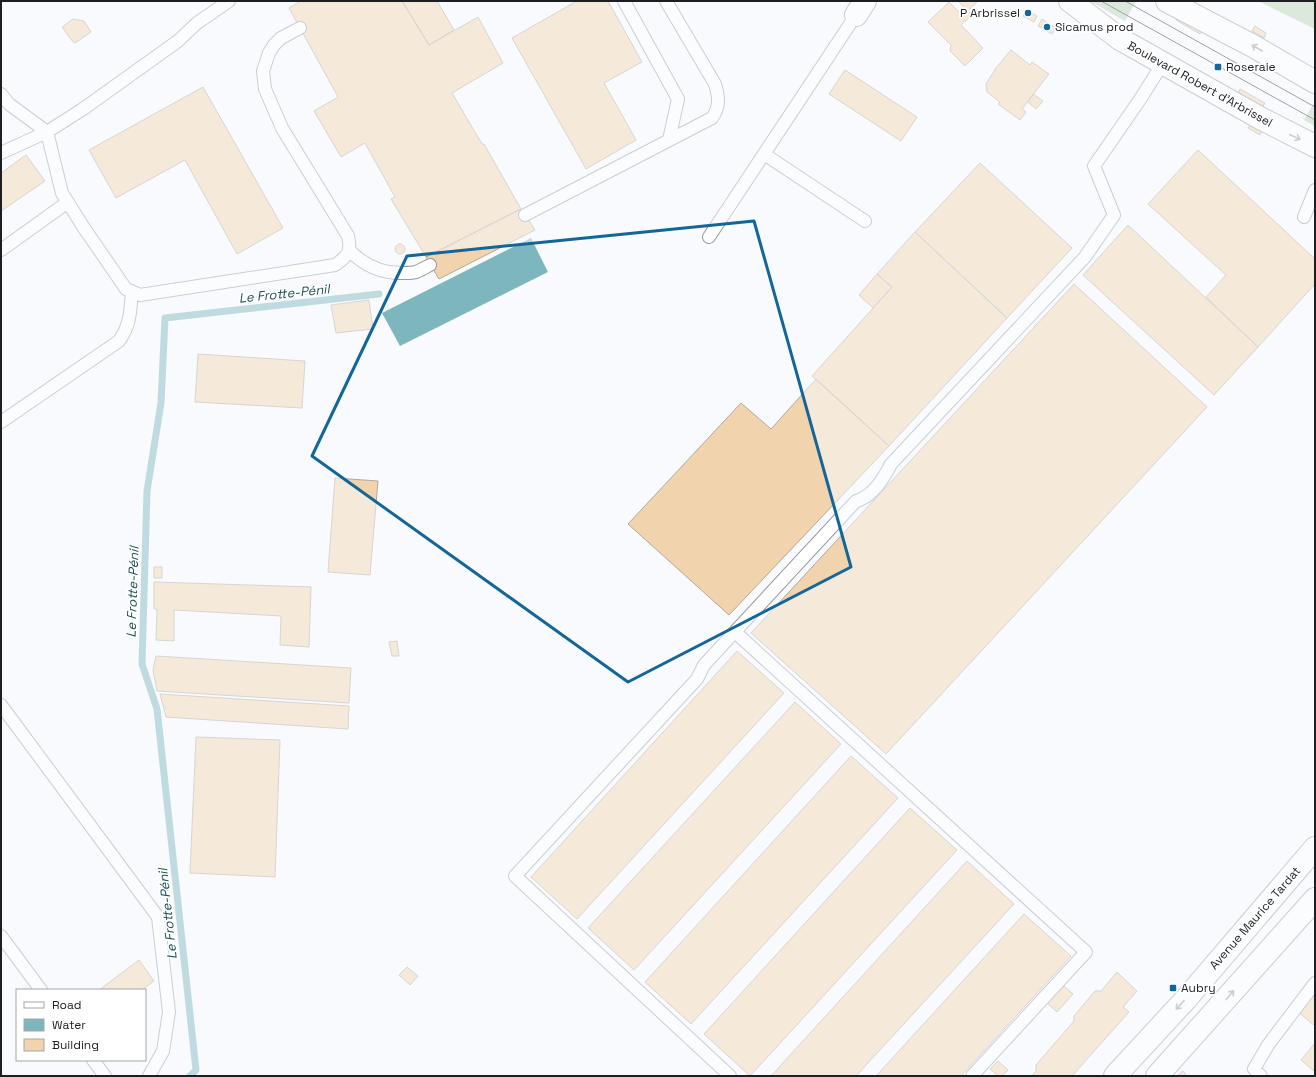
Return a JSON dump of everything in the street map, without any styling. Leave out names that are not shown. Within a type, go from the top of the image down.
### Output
[{"type":"street","name":"Boulevard Robert d'Arbrissel","points":[[1070,1],[1120,39],[1260,118],[1315,146]]},
{"type":"street","points":[[1167,1],[1253,46],[1315,82]]},
{"type":"street","name":"Avenue Maurice Tardat","points":[[1115,1076],[1186,998],[1315,848]]},
{"type":"street","points":[[1158,1076],[1315,899]]},
{"type":"lane","points":[[1,153],[47,132],[83,109],[178,41],[197,23],[229,1]]},
{"type":"lane","points":[[624,1],[678,100],[669,140]]},
{"type":"lane","points":[[525,215],[712,118],[717,111],[718,94],[715,84],[666,1]]},
{"type":"lane","points":[[709,237],[860,8]]},
{"type":"lane","points":[[1,94],[9,104],[47,132],[62,194],[126,289],[140,295],[335,265],[343,260],[350,251],[348,236],[282,128],[265,89],[263,71],[269,53],[281,38],[300,28]]},
{"type":"lane","points":[[730,1076],[515,876],[697,680],[704,666],[735,632],[856,501],[864,499],[884,477],[891,464],[1085,257],[1114,215],[1094,166],[1141,98],[1162,63]]},
{"type":"lane","points":[[764,154],[865,221]]},
{"type":"lane","points":[[1304,217],[1315,190]]},
{"type":"lane","points":[[1,250],[68,202]]},
{"type":"lane","points":[[350,251],[358,260],[372,268],[385,272],[416,272],[430,265]]},
{"type":"lane","points":[[1,422],[119,341],[126,331],[130,318],[132,292]]},
{"type":"lane","points":[[735,632],[1086,952],[972,1076]]},
{"type":"lane","points":[[1,705],[158,917],[170,1012],[163,1051],[150,1076]]},
{"type":"lane","points":[[1,936],[40,989]]},
{"type":"lane","points":[[1261,1076],[1254,1069],[1268,1045],[1315,984]]},
{"type":"lane","points":[[94,1061],[105,1076]]},
{"type":"highlighted area","points":[[754,221],[851,567],[628,682],[312,456],[407,256]]},
{"type":"green space","points":[[1090,1],[1136,1],[1125,21]]},
{"type":"green space","points":[[1258,1],[1315,1],[1315,29]]},
{"type":"green space","points":[[1315,101],[1315,126],[1304,120]]},
{"type":"water","points":[[531,238],[548,272],[400,346],[382,313]]},
{"type":"building","points":[[301,1],[402,1],[429,45],[478,17],[503,63],[452,93],[482,144],[484,144],[521,209],[426,257],[391,199],[395,197],[365,143],[341,157],[314,111],[338,97],[289,8]]},
{"type":"building","points":[[402,1],[437,1],[454,30],[429,45]]},
{"type":"building","points":[[577,1],[608,1],[642,62],[604,83],[636,140],[586,169],[512,38]]},
{"type":"building","points":[[958,1],[978,1],[968,11]]},
{"type":"building","points":[[949,2],[963,16],[968,11],[972,15],[961,25],[983,48],[965,66],[950,51],[951,45],[928,22]]},
{"type":"building","name":"P Arbrissel","points":[[1027,10],[1037,16],[1034,22],[1023,16]]},
{"type":"building","points":[[1178,15],[1203,29],[1200,34],[1176,20]]},
{"type":"building","points":[[73,19],[84,21],[91,32],[75,43],[62,27]]},
{"type":"building","name":"Sicamus prod","points":[[1042,19],[1056,28],[1052,34],[1038,26]]},
{"type":"building","points":[[1255,26],[1266,33],[1264,38],[1252,31]]},
{"type":"building","points":[[1011,50],[1030,65],[1032,62],[1049,74],[1022,109],[1026,112],[1020,120],[998,104],[1000,102],[987,92],[986,84],[996,68]]},
{"type":"building","points":[[845,70],[917,117],[901,141],[829,94]]},
{"type":"building","points":[[203,87],[283,228],[237,254],[185,160],[116,198],[89,150]]},
{"type":"building","points":[[1240,89],[1265,103],[1262,108],[1238,94]]},
{"type":"building","points":[[1033,94],[1043,101],[1036,109],[1028,102]]},
{"type":"building","points":[[1251,124],[1262,131],[1260,135],[1248,128]]},
{"type":"building","points":[[1198,150],[1315,259],[1315,284],[1258,347],[1206,297],[1226,275],[1148,204]]},
{"type":"building","points":[[26,155],[45,181],[1,211],[1,173]]},
{"type":"building","points":[[980,163],[1072,248],[1007,318],[915,232]]},
{"type":"building","points":[[521,209],[535,230],[439,279],[426,257]]},
{"type":"building","points":[[1128,225],[1258,347],[1214,395],[1083,275]]},
{"type":"building","points":[[915,232],[1007,318],[889,446],[812,376],[892,287],[877,274]]},
{"type":"building","points":[[398,244],[402,244],[405,249],[402,254],[398,254],[395,251],[395,247]]},
{"type":"building","points":[[877,274],[892,287],[873,308],[859,295]]},
{"type":"building","points":[[1074,284],[1207,407],[886,754],[751,633]]},
{"type":"building","points":[[369,300],[373,329],[336,333],[331,305]]},
{"type":"building","points":[[198,354],[305,361],[302,408],[195,402]]},
{"type":"building","points":[[816,379],[889,446],[729,615],[628,524],[741,403],[771,429]]},
{"type":"building","points":[[335,478],[378,481],[370,575],[328,572]]},
{"type":"building","points":[[154,567],[162,567],[162,578],[154,578]]},
{"type":"building","points":[[154,582],[311,587],[309,647],[280,645],[281,616],[174,610],[174,641],[156,640],[157,609],[154,609]]},
{"type":"building","points":[[397,641],[399,656],[392,656],[389,642]]},
{"type":"building","points":[[737,651],[784,693],[577,919],[531,877]]},
{"type":"building","points":[[156,656],[351,668],[349,703],[157,691],[153,670]]},
{"type":"building","points":[[160,694],[349,706],[348,729],[166,717]]},
{"type":"building","points":[[795,702],[841,744],[634,970],[588,928]]},
{"type":"building","points":[[196,737],[280,740],[275,877],[190,873]]},
{"type":"building","points":[[851,756],[898,798],[691,1024],[645,982]]},
{"type":"building","points":[[910,808],[957,850],[750,1076],[704,1034]]},
{"type":"building","points":[[967,861],[1014,904],[856,1076],[771,1076]]},
{"type":"building","points":[[1024,914],[1071,956],[961,1076],[876,1076]]},
{"type":"building","points":[[139,960],[154,981],[143,989],[100,989]]},
{"type":"building","points":[[407,967],[418,976],[410,985],[399,975]]},
{"type":"building","points":[[1117,972],[1137,991],[1123,1007],[1129,1012],[1072,1076],[1032,1076],[1036,1071],[1036,1065],[1074,1021],[1074,1016],[1095,991],[1101,991]]},
{"type":"building","points":[[1063,985],[1073,994],[1057,1012],[1047,1003]]},
{"type":"building","points":[[1315,990],[1315,1026],[1297,1011]]},
{"type":"building","points":[[1315,1043],[1315,1072],[1301,1060]]},
{"type":"building","points":[[998,1061],[1008,1070],[1002,1076],[998,1076],[990,1069]]},
{"type":"building","points":[[1183,1071],[1186,1075],[1177,1076]]},
{"type":"waterway","name":"Le Frotte-Pénil","points":[[190,1076],[196,1070],[157,709],[142,664],[147,491],[161,403],[165,318],[379,294]]},
{"type":"tram line","points":[[1101,1],[1315,120]]},
{"type":"tram line","points":[[1125,1],[1315,107]]},
{"type":"place","name":"P Arbrissel","points":[[1028,13]]},
{"type":"place","name":"Sicamus prod","points":[[1047,27]]},
{"type":"place","name":"Roseraie","points":[[1218,67]]},
{"type":"place","name":"Aubry","points":[[1173,988]]}]
